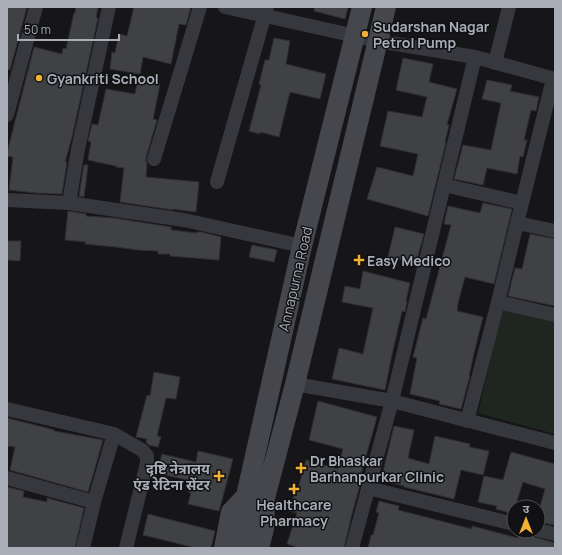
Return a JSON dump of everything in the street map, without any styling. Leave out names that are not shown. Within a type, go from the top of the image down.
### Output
[{"type":"main road","name":"Annapurna Road","points":[[259,548],[264,529],[253,506],[302,246],[362,7]]},
{"type":"main road","name":"Annapurna Road","points":[[253,506],[295,384],[386,7]]},
{"type":"main road","name":"Annapurna Road","points":[[224,548],[231,512],[253,506]]},
{"type":"main road","points":[[242,548],[253,506]]},
{"type":"street","points":[[7,115],[36,7]]},
{"type":"street","points":[[69,204],[78,149],[110,7]]},
{"type":"street","points":[[154,159],[200,7]]},
{"type":"street","points":[[225,7],[265,11],[354,36],[475,57],[554,79],[516,223],[498,302],[467,420]]},
{"type":"street","points":[[495,63],[509,7]]},
{"type":"street","points":[[217,182],[265,11]]},
{"type":"street","points":[[352,548],[392,401],[475,57]]},
{"type":"street","points":[[444,185],[522,203]]},
{"type":"street","points":[[7,200],[69,204],[184,220],[302,246]]},
{"type":"street","points":[[516,223],[555,231]]},
{"type":"street","points":[[498,302],[555,315]]},
{"type":"street","points":[[295,384],[392,401],[555,443]]},
{"type":"street","points":[[7,410],[114,434],[142,450],[146,456],[147,463],[126,548]]},
{"type":"street","points":[[83,548],[94,502],[114,434]]},
{"type":"street","points":[[7,478],[94,502]]},
{"type":"street","points":[[368,488],[506,522]]},
{"type":"shaded area","points":[[502,308],[555,320],[555,434],[478,413]]},
{"type":"building","points":[[7,7],[27,7],[10,70],[7,69]]},
{"type":"building","points":[[76,7],[98,7],[96,18],[98,18],[72,137],[65,162],[67,162],[62,194],[9,190],[13,157],[7,156],[7,153],[34,47],[62,54],[63,48],[66,49]]},
{"type":"building","points":[[134,7],[191,7],[186,25],[179,24],[171,64],[143,57],[140,74],[110,69],[112,52],[115,53],[119,34],[127,36]]},
{"type":"building","points":[[315,7],[348,7],[345,19],[314,11]]},
{"type":"building","points":[[274,38],[290,41],[286,64],[326,74],[320,99],[290,92],[279,137],[249,131],[261,85],[259,84],[265,60],[269,60]]},
{"type":"building","points":[[403,58],[433,64],[429,82],[457,89],[447,124],[449,125],[446,142],[428,216],[367,199],[377,167],[413,176],[418,154],[380,146],[388,111],[422,117],[427,97],[396,90]]},
{"type":"building","points":[[138,79],[160,84],[153,119],[157,120],[146,157],[146,177],[199,182],[196,212],[120,202],[124,168],[88,160],[91,142],[88,141],[92,124],[98,125],[106,89],[135,94]]},
{"type":"building","points":[[487,80],[512,85],[510,91],[539,97],[536,111],[531,110],[524,140],[527,140],[523,157],[520,156],[517,174],[487,168],[483,185],[454,179],[463,145],[491,150],[501,103],[482,99]]},
{"type":"building","points":[[84,165],[88,165],[84,197],[79,196]]},
{"type":"building","points":[[483,203],[512,209],[494,284],[465,277],[458,303],[457,311],[483,317],[461,409],[439,404],[440,401],[410,394],[417,358],[413,357],[423,318],[426,319],[451,225],[444,224],[448,206],[480,213]]},
{"type":"building","points":[[68,211],[86,214],[86,216],[114,218],[171,227],[171,230],[196,233],[201,232],[221,237],[219,260],[170,256],[170,254],[158,254],[158,251],[85,244],[86,242],[65,240]]},
{"type":"building","points":[[395,227],[424,234],[416,263],[388,257]]},
{"type":"building","points":[[530,234],[555,239],[555,306],[508,296],[515,268],[522,269]]},
{"type":"building","points":[[7,241],[21,241],[20,261],[7,260]]},
{"type":"building","points":[[252,245],[277,250],[274,262],[249,257]]},
{"type":"building","points":[[363,271],[410,283],[405,312],[402,311],[385,390],[332,379],[339,348],[363,354],[373,308],[342,302],[345,286],[360,289]]},
{"type":"building","points":[[154,372],[180,377],[176,399],[166,398],[157,436],[161,437],[158,447],[149,445],[146,442],[147,439],[136,437],[147,395],[150,396]]},
{"type":"building","points":[[318,401],[377,417],[359,481],[361,481],[344,548],[300,548],[287,544],[297,513],[289,511],[294,495],[296,496],[306,460],[338,469],[343,449],[309,440]]},
{"type":"building","points":[[7,418],[54,431],[103,440],[88,492],[10,470],[15,447],[7,446]]},
{"type":"building","points":[[394,426],[414,430],[408,458],[429,464],[435,436],[470,444],[469,447],[489,451],[483,475],[461,470],[454,499],[381,480]]},
{"type":"building","points":[[198,451],[233,459],[219,511],[188,504],[191,493],[188,492],[191,481],[157,473],[162,454],[196,462]]},
{"type":"building","points":[[511,452],[555,464],[555,525],[546,523],[546,499],[542,499],[545,489],[523,482],[518,499],[506,499],[506,512],[496,509],[497,506],[478,502],[484,476],[503,480]]},
{"type":"building","points":[[7,487],[24,491],[23,497],[47,502],[47,498],[84,508],[75,548],[7,548]]},
{"type":"building","points":[[379,501],[399,506],[398,510],[472,529],[472,526],[506,535],[506,539],[541,539],[555,543],[555,548],[368,548],[379,513],[376,512]]},
{"type":"building","points":[[148,514],[215,531],[211,548],[196,548],[143,535]]},
{"type":"place","name":"Sudarshan Nagar Petrol Pump","points":[[365,34]]},
{"type":"place","name":"Gyankriti School","points":[[39,78]]},
{"type":"place","name":"Easy Medico","points":[[359,260]]},
{"type":"place","name":"Dr Bhaskar Barhanpurkar Clinic","points":[[301,468]]},
{"type":"place","name":"दृष्टि नेत्रालय एंड रेटिना सेंटर","points":[[219,476]]},
{"type":"place","name":"Healthcare Pharmacy","points":[[294,489]]}]
